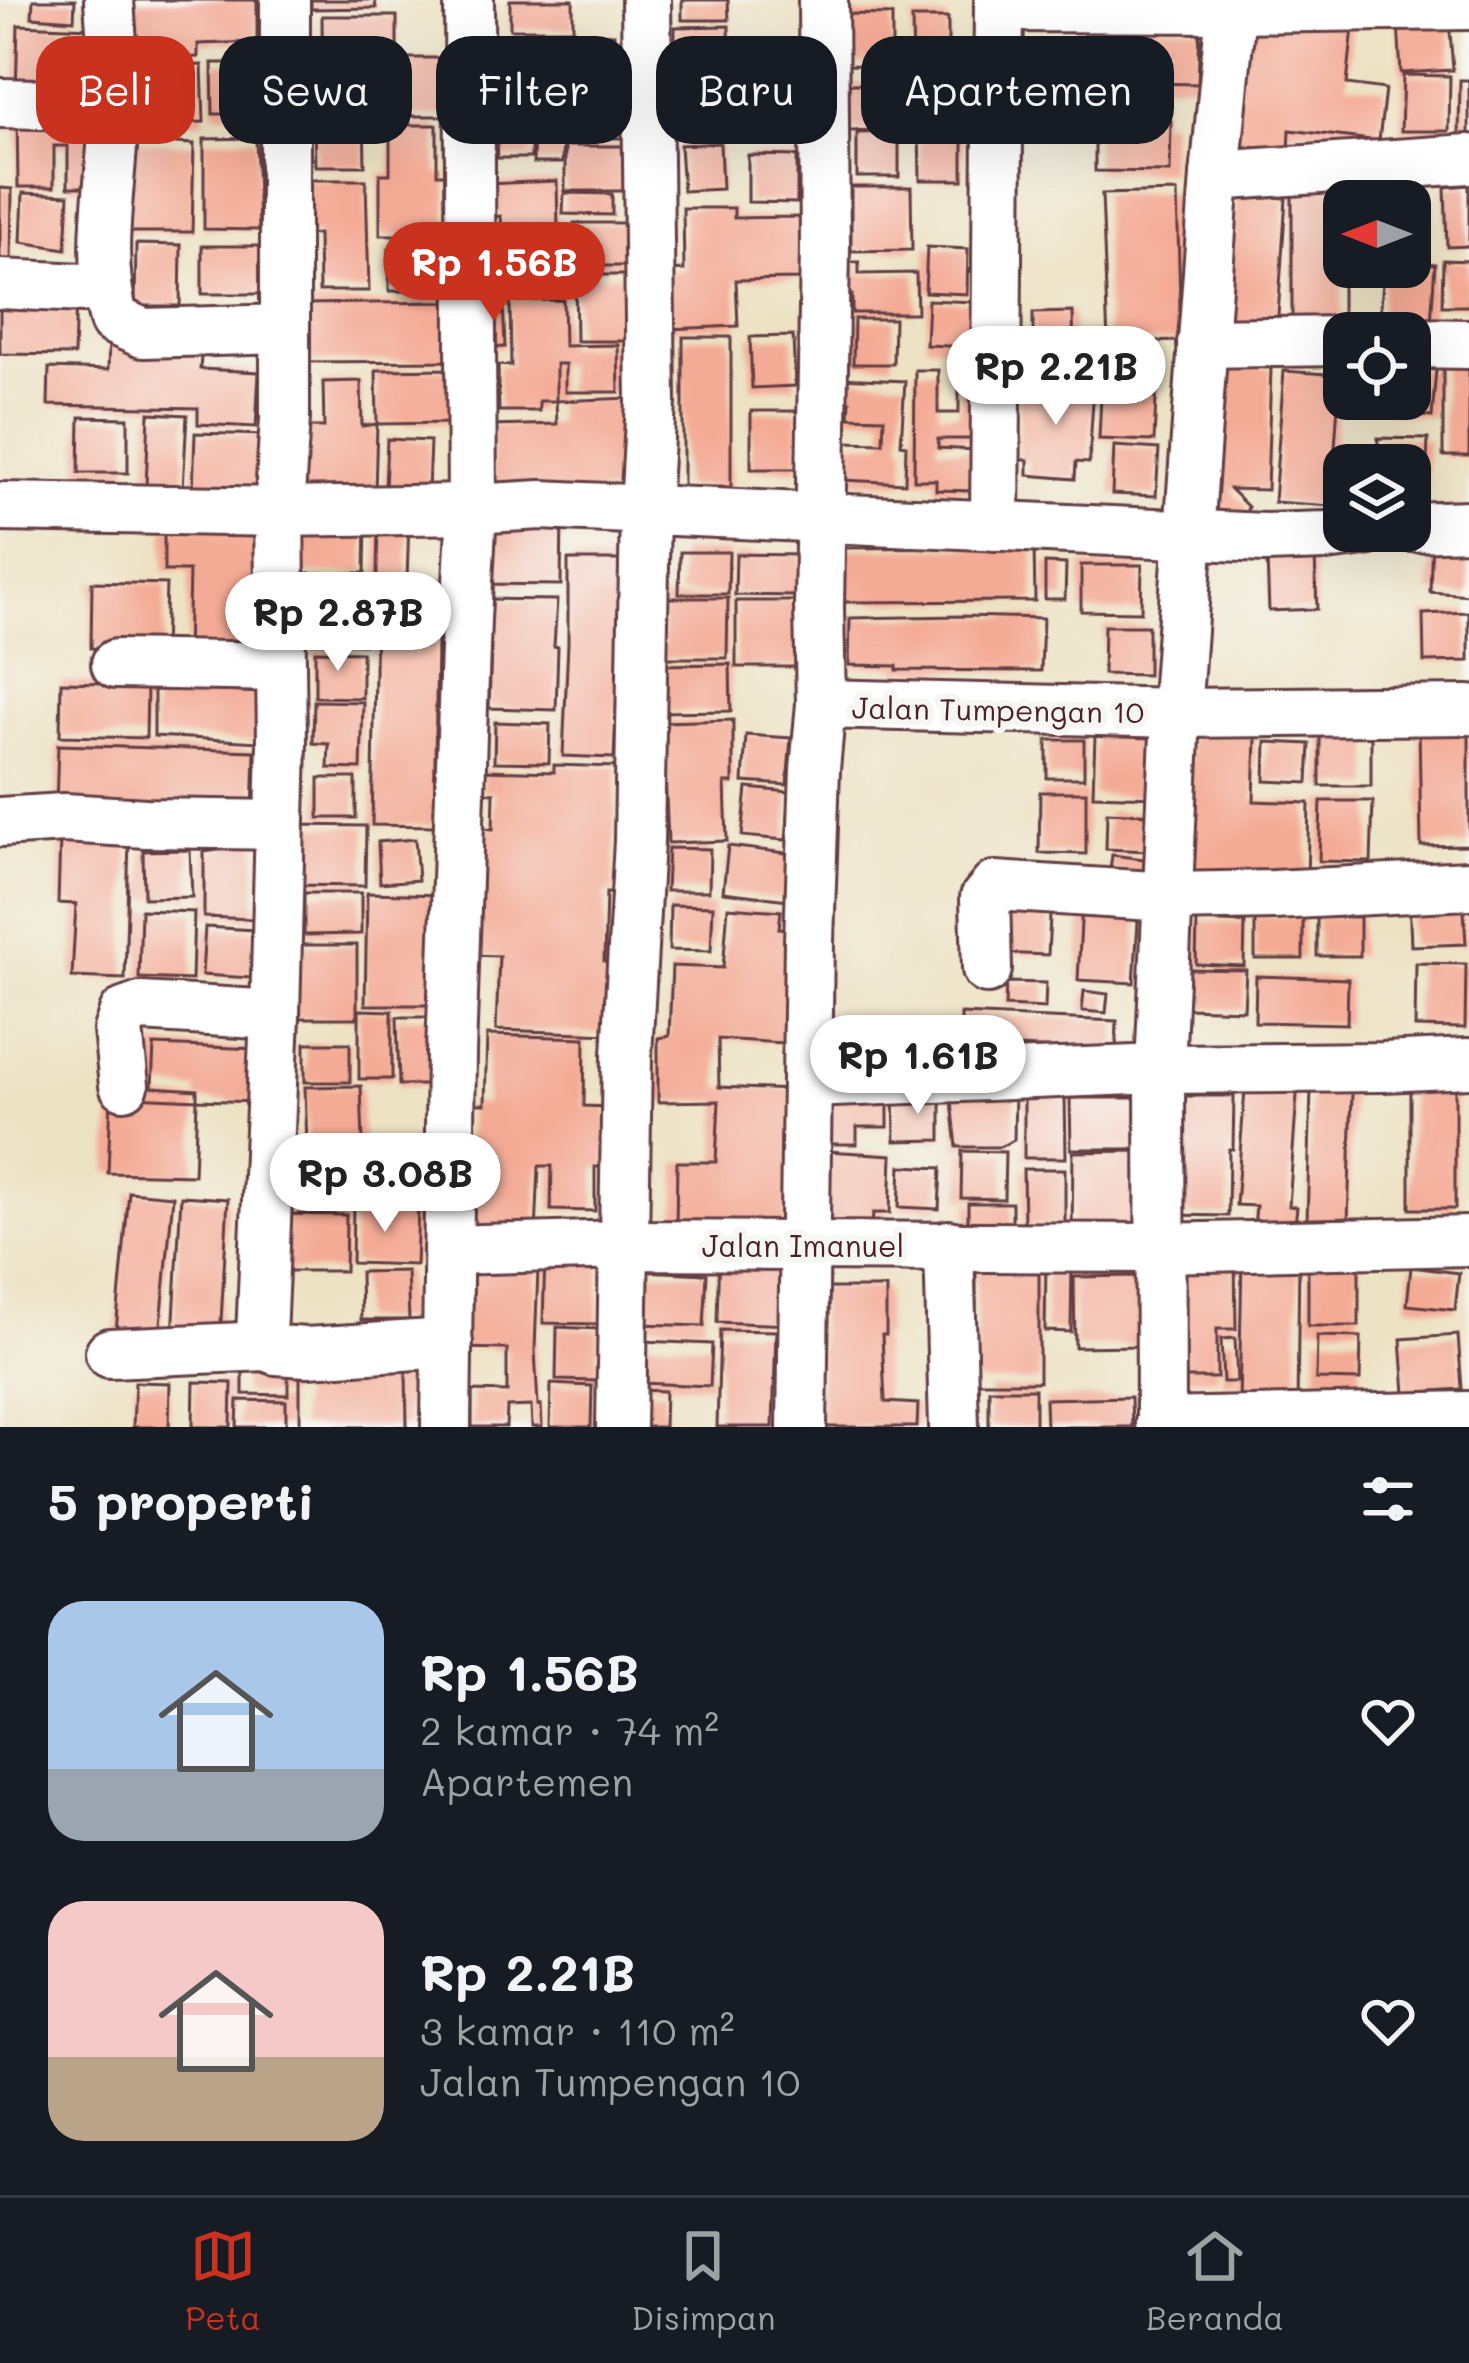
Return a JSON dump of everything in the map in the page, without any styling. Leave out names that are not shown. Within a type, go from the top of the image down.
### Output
[{"type":"street","points":[[109,0],[111,36]]},
{"type":"street","points":[[266,1346],[261,1337],[281,742],[285,0]]},
{"type":"street","points":[[446,1427],[451,1053],[472,509],[469,0]]},
{"type":"street","points":[[621,1427],[627,1055],[639,841],[651,403],[646,0]]},
{"type":"street","points":[[802,1427],[814,791],[821,704],[826,247],[823,0]]},
{"type":"street","points":[[995,526],[999,3],[1469,5]]},
{"type":"street","points":[[1232,4],[1214,176],[1176,713],[1160,1069],[1160,1425],[1469,1416]]},
{"type":"street","points":[[0,104],[36,105]]},
{"type":"street","points":[[111,144],[105,289],[114,320],[143,333],[283,329]]},
{"type":"street","points":[[1214,176],[1469,159]]},
{"type":"street","points":[[0,284],[105,289]]},
{"type":"street","points":[[1202,343],[1323,340]]},
{"type":"street","points":[[1431,343],[1469,344]]},
{"type":"street","points":[[0,507],[280,512],[541,505],[1264,538],[1323,536]]},
{"type":"street","points":[[1431,525],[1469,524]]},
{"type":"street","points":[[116,664],[280,667]]},
{"type":"street","name":"Jalan Tumpengan 10","points":[[821,704],[1176,713],[1469,710]]},
{"type":"street","points":[[0,822],[64,818],[279,825]]},
{"type":"street","points":[[987,969],[985,898],[994,886],[1169,897],[1469,885]]},
{"type":"street","points":[[124,1085],[118,1030],[124,1012],[141,1007],[275,1015]]},
{"type":"street","points":[[808,1083],[1469,1063]]},
{"type":"street","name":"Jalan Imanuel","points":[[448,1250],[624,1245],[1158,1248],[1469,1241]]},
{"type":"street","points":[[949,1245],[954,1427]]},
{"type":"street","points":[[110,1353],[266,1346],[307,1352],[448,1343]]},
{"type":"building","points":[[33,0],[75,0],[74,20],[32,17]]},
{"type":"building","points":[[123,0],[257,0],[257,36],[219,36],[219,43],[198,44],[198,57],[195,36],[124,36]]},
{"type":"building","points":[[311,0],[375,0],[376,8],[311,9]]},
{"type":"building","points":[[510,0],[573,0],[573,29],[510,29]]},
{"type":"building","points":[[682,0],[728,0],[729,20],[682,20]]},
{"type":"building","points":[[848,14],[892,15],[892,36],[861,36],[861,65],[846,65]]},
{"type":"building","points":[[322,16],[397,16],[397,36],[322,36]]},
{"type":"building","points":[[1239,16],[1353,27],[1347,84],[1385,89],[1379,141],[1290,130],[1289,151],[1227,145]]},
{"type":"building","points":[[912,18],[948,18],[948,36],[912,36]]},
{"type":"building","points":[[1449,19],[1453,70],[1401,73],[1398,23]]},
{"type":"building","points":[[1085,22],[1200,27],[1198,84],[1174,84],[1174,36],[1085,36]]},
{"type":"building","points":[[18,25],[91,28],[91,36],[36,36],[36,93],[16,92]]},
{"type":"building","points":[[729,26],[729,36],[675,36],[675,27]]},
{"type":"building","points":[[570,33],[614,34],[614,36]]},
{"type":"building","points":[[412,58],[436,58],[436,116],[412,116]]},
{"type":"building","points":[[212,63],[219,63],[219,114],[213,114]]},
{"type":"building","points":[[195,65],[202,65],[204,122],[195,122]]},
{"type":"building","points":[[1403,75],[1450,76],[1449,131],[1401,131]]},
{"type":"building","points":[[1460,80],[1469,80],[1469,138],[1459,138]]},
{"type":"building","points":[[843,84],[861,84],[861,131],[844,131]]},
{"type":"building","points":[[17,114],[36,114],[36,144],[93,144],[94,187],[68,187],[68,146],[54,146],[54,187],[18,187]]},
{"type":"building","points":[[412,125],[436,125],[437,174],[447,174],[447,235],[380,235],[380,174],[390,174],[390,144],[412,144]]},
{"type":"building","points":[[857,133],[861,133],[861,144],[899,144],[899,177],[857,177]]},
{"type":"building","points":[[204,139],[256,144],[259,230],[204,229]]},
{"type":"building","points":[[133,144],[194,144],[192,232],[119,232]]},
{"type":"building","points":[[315,144],[365,144],[365,166],[315,166]]},
{"type":"building","points":[[497,144],[531,144],[531,158],[497,158]]},
{"type":"building","points":[[534,144],[562,144],[562,163],[533,163]]},
{"type":"building","points":[[720,144],[722,189],[683,191],[680,145]]},
{"type":"building","points":[[919,144],[963,144],[963,180],[920,180]]},
{"type":"building","points":[[1095,144],[1171,144],[1170,172],[1095,171]]},
{"type":"building","points":[[565,146],[625,146],[625,191],[565,191]]},
{"type":"building","points":[[748,155],[797,156],[797,203],[748,202]]},
{"type":"building","points":[[302,180],[366,180],[369,291],[319,291],[318,234],[302,235]]},
{"type":"building","points":[[557,181],[558,230],[502,232],[501,216],[485,217],[484,184]]},
{"type":"building","points":[[1469,185],[1469,246],[1447,247],[1445,187]]},
{"type":"building","points":[[851,187],[911,187],[912,250],[851,251]]},
{"type":"building","points":[[1292,187],[1323,187],[1323,288],[1342,288],[1342,312],[1323,312],[1323,321],[1292,321]]},
{"type":"building","points":[[0,188],[12,189],[11,264],[0,264]]},
{"type":"building","points":[[1177,192],[1181,341],[1135,342],[1134,373],[1107,371],[1102,194]]},
{"type":"building","points":[[23,193],[69,195],[66,249],[21,242]]},
{"type":"building","points":[[564,193],[612,194],[612,215],[563,214]]},
{"type":"building","points":[[1237,194],[1286,198],[1277,330],[1227,326]]},
{"type":"building","points":[[683,208],[734,208],[734,218],[800,217],[801,279],[736,280],[738,326],[669,329],[667,271],[684,270]]},
{"type":"building","points":[[574,223],[634,223],[633,266],[573,266]]},
{"type":"building","points":[[539,235],[540,284],[496,285],[495,236]]},
{"type":"building","points":[[136,244],[181,245],[180,306],[135,306]]},
{"type":"building","points":[[202,246],[263,246],[263,294],[202,294]]},
{"type":"building","points":[[927,247],[968,249],[967,294],[925,292]]},
{"type":"building","points":[[389,249],[436,249],[436,291],[389,291]]},
{"type":"building","points":[[1443,260],[1469,261],[1469,306],[1442,306]]},
{"type":"building","points":[[841,262],[859,262],[859,274],[916,273],[917,313],[852,313],[852,295],[840,295]]},
{"type":"building","points":[[1431,264],[1435,264],[1431,323],[1431,312],[1381,312],[1382,288],[1431,288]]},
{"type":"building","points":[[575,275],[631,275],[632,341],[576,341]]},
{"type":"building","points":[[0,292],[76,294],[74,355],[0,354]]},
{"type":"building","points":[[503,299],[505,347],[485,348],[484,300]]},
{"type":"building","points":[[563,300],[564,346],[618,345],[619,392],[565,392],[565,364],[556,364],[556,401],[539,401],[539,411],[499,411],[498,365],[511,366],[510,301]]},
{"type":"building","points":[[928,300],[974,302],[972,347],[926,345]]},
{"type":"building","points":[[447,302],[447,361],[303,362],[303,304]]},
{"type":"building","points":[[1073,312],[1074,358],[1033,358],[1033,313]]},
{"type":"building","points":[[854,319],[894,319],[893,364],[853,364]]},
{"type":"building","points":[[793,336],[795,386],[752,388],[750,337]]},
{"type":"building","points":[[683,337],[731,337],[731,487],[683,487]]},
{"type":"building","points":[[109,340],[202,346],[200,369],[259,372],[256,427],[198,424],[198,408],[48,405],[49,368],[108,370]]},
{"type":"building","points":[[1443,362],[1469,362],[1469,456],[1443,456]]},
{"type":"building","points":[[1213,366],[1271,368],[1267,490],[1230,489],[1248,507],[1244,520],[1211,519]]},
{"type":"building","points":[[451,369],[451,423],[377,424],[376,370]]},
{"type":"building","points":[[915,370],[938,370],[938,413],[959,413],[959,371],[977,371],[976,439],[938,439],[938,448],[977,450],[976,491],[936,490],[936,480],[914,480]]},
{"type":"building","points":[[1431,370],[1436,370],[1431,417]]},
{"type":"building","points":[[1284,371],[1323,374],[1323,420],[1337,420],[1335,444],[1323,444],[1323,505],[1274,502]]},
{"type":"building","points":[[1102,375],[1157,377],[1154,441],[1099,439]]},
{"type":"building","points":[[839,378],[905,381],[901,444],[906,445],[905,483],[843,480],[844,442],[883,443],[884,418],[849,417],[850,401],[838,400]]},
{"type":"building","points":[[1036,380],[1094,385],[1089,463],[1076,462],[1075,479],[1028,475],[1028,460],[1017,460],[1020,396],[1035,395]]},
{"type":"building","points":[[361,381],[362,426],[377,424],[375,492],[301,493],[300,427],[324,427],[323,382]]},
{"type":"building","points":[[632,398],[635,493],[493,492],[492,426],[557,424],[556,401]]},
{"type":"building","points":[[751,411],[798,411],[798,469],[751,469]]},
{"type":"building","points":[[149,413],[187,415],[183,489],[146,487]]},
{"type":"building","points":[[80,417],[128,418],[128,473],[79,473]]},
{"type":"building","points":[[195,433],[265,435],[263,494],[193,492]]},
{"type":"building","points":[[1378,438],[1428,439],[1428,444],[1378,444]]},
{"type":"building","points":[[387,439],[430,441],[428,492],[385,491]]},
{"type":"building","points":[[1114,446],[1159,449],[1156,496],[1112,494]]},
{"type":"building","points":[[481,514],[562,516],[561,585],[480,584]]},
{"type":"building","points":[[378,521],[409,522],[407,579],[438,579],[434,826],[372,825]]},
{"type":"building","points":[[366,522],[365,573],[297,573],[293,526]]},
{"type":"building","points":[[164,527],[264,528],[263,657],[187,655],[189,571],[164,571]]},
{"type":"building","points":[[1432,535],[1469,537],[1469,595],[1430,592]]},
{"type":"building","points":[[1034,547],[1035,601],[839,602],[838,548]]},
{"type":"building","points":[[680,552],[729,552],[728,594],[679,594]]},
{"type":"building","points":[[736,554],[800,555],[800,596],[735,595]]},
{"type":"building","points":[[1315,557],[1317,609],[1269,611],[1267,558]]},
{"type":"building","points":[[568,560],[630,560],[619,643],[614,758],[563,756]]},
{"type":"building","points":[[1045,563],[1066,564],[1065,599],[1045,599]]},
{"type":"building","points":[[1081,565],[1142,565],[1141,612],[1081,611]]},
{"type":"building","points":[[311,581],[371,583],[369,644],[309,642]]},
{"type":"building","points":[[92,582],[166,584],[164,650],[91,648]]},
{"type":"building","points":[[662,598],[728,598],[727,658],[662,658]]},
{"type":"building","points":[[484,599],[557,600],[556,710],[489,708],[491,646],[484,646]]},
{"type":"building","points":[[736,601],[799,601],[799,667],[736,667]]},
{"type":"building","points":[[1469,612],[1469,661],[1424,662],[1423,614]]},
{"type":"building","points":[[850,618],[1043,618],[1041,671],[849,665]]},
{"type":"building","points":[[1104,626],[1148,626],[1148,675],[1103,674]]},
{"type":"building","points":[[315,651],[362,652],[362,698],[315,697]]},
{"type":"building","points":[[730,664],[731,711],[656,712],[656,665]]},
{"type":"building","points":[[61,682],[147,684],[146,738],[60,736]]},
{"type":"building","points":[[154,682],[204,682],[204,690],[261,693],[259,742],[154,736]]},
{"type":"building","points":[[314,701],[363,702],[361,769],[328,768],[329,744],[313,743]]},
{"type":"building","points":[[733,720],[733,783],[725,783],[727,841],[668,843],[663,722]]},
{"type":"building","points":[[495,722],[550,724],[549,763],[494,762]]},
{"type":"building","points":[[1469,723],[1469,845],[1421,846],[1419,724]]},
{"type":"building","points":[[1320,732],[1371,732],[1371,786],[1320,786]]},
{"type":"building","points":[[1190,734],[1256,736],[1254,801],[1309,803],[1307,880],[1186,878]]},
{"type":"building","points":[[746,735],[791,738],[787,785],[743,782]]},
{"type":"building","points":[[1095,735],[1156,737],[1155,797],[1093,795]]},
{"type":"building","points":[[1047,740],[1084,740],[1084,778],[1047,778]]},
{"type":"building","points":[[1266,742],[1310,744],[1308,783],[1265,781]]},
{"type":"building","points":[[58,745],[255,751],[253,812],[56,806]]},
{"type":"building","points":[[554,765],[617,767],[613,893],[606,893],[604,961],[616,963],[612,1034],[496,1030],[499,956],[472,955],[476,827],[493,829],[494,793],[482,792],[483,770],[554,772]]},
{"type":"building","points":[[319,778],[356,778],[356,818],[319,818]]},
{"type":"building","points":[[747,788],[790,792],[786,840],[742,836]]},
{"type":"building","points":[[1040,792],[1086,792],[1086,854],[1039,853]]},
{"type":"building","points":[[1321,801],[1373,801],[1371,862],[1319,861]]},
{"type":"building","points":[[1107,812],[1149,814],[1148,851],[1106,849]]},
{"type":"building","points":[[290,825],[366,826],[365,886],[290,885]]},
{"type":"building","points":[[256,836],[254,919],[204,917],[204,852],[226,849],[225,837]]},
{"type":"building","points":[[60,838],[129,840],[125,979],[72,977],[76,904],[58,903]]},
{"type":"building","points":[[415,839],[418,880],[380,883],[378,842]]},
{"type":"building","points":[[728,846],[802,855],[797,901],[723,892]]},
{"type":"building","points":[[668,848],[710,849],[709,891],[666,891]]},
{"type":"building","points":[[190,850],[192,897],[144,898],[143,851]]},
{"type":"building","points":[[1112,855],[1144,859],[1143,874],[1110,870]]},
{"type":"building","points":[[304,893],[361,893],[361,934],[304,935]]},
{"type":"building","points":[[367,893],[443,895],[440,1005],[365,1005]]},
{"type":"building","points":[[1002,895],[1051,897],[1048,955],[999,953]]},
{"type":"building","points":[[1463,895],[1466,944],[1411,946],[1409,897]]},
{"type":"building","points":[[1082,903],[1139,906],[1134,983],[1078,980]]},
{"type":"building","points":[[670,905],[713,906],[711,951],[669,950]]},
{"type":"building","points":[[728,907],[781,911],[779,928],[793,929],[784,1043],[718,1039],[719,1087],[792,1090],[787,1230],[676,1229],[677,1162],[716,1162],[719,1101],[658,1102],[658,1038],[669,1036],[672,966],[723,968]]},
{"type":"building","points":[[141,910],[194,912],[192,980],[139,978]]},
{"type":"building","points":[[1255,916],[1303,917],[1303,959],[1255,959]]},
{"type":"building","points":[[1317,917],[1360,917],[1360,956],[1317,956]]},
{"type":"building","points":[[1197,921],[1245,923],[1244,966],[1196,964]]},
{"type":"building","points":[[205,927],[254,930],[251,978],[202,975]]},
{"type":"building","points":[[288,945],[357,945],[357,1018],[288,1018]]},
{"type":"building","points":[[1416,963],[1466,964],[1465,1028],[1415,1027]]},
{"type":"building","points":[[1188,969],[1246,970],[1244,1010],[1187,1008]]},
{"type":"building","points":[[1256,976],[1348,979],[1347,1024],[1255,1022]]},
{"type":"building","points":[[1006,982],[1046,983],[1045,1008],[1005,1006]]},
{"type":"building","points":[[1084,991],[1108,994],[1106,1013],[1082,1011]]},
{"type":"building","points":[[359,1010],[392,1011],[392,1079],[359,1079]]},
{"type":"building","points":[[961,1014],[1117,1021],[1116,1051],[961,1045]]},
{"type":"building","points":[[397,1017],[435,1017],[436,1085],[399,1085]]},
{"type":"building","points":[[487,1035],[585,1038],[584,1106],[607,1107],[606,1167],[595,1167],[595,1211],[551,1210],[552,1166],[539,1166],[536,1234],[465,1232],[469,1104],[485,1104]]},
{"type":"building","points":[[305,1043],[350,1043],[350,1082],[305,1082]]},
{"type":"building","points":[[154,1045],[259,1049],[258,1102],[197,1100],[197,1090],[152,1087]]},
{"type":"building","points":[[1246,1077],[1298,1081],[1289,1206],[1297,1207],[1294,1233],[1254,1228],[1256,1206],[1236,1205]]},
{"type":"building","points":[[1410,1077],[1455,1077],[1455,1209],[1410,1209]]},
{"type":"building","points":[[361,1086],[363,1143],[307,1145],[305,1087]]},
{"type":"building","points":[[818,1087],[888,1087],[888,1127],[857,1127],[857,1144],[819,1144]]},
{"type":"building","points":[[1015,1089],[1014,1140],[999,1147],[957,1147],[951,1092]]},
{"type":"building","points":[[1311,1090],[1352,1092],[1348,1223],[1307,1222]]},
{"type":"building","points":[[894,1094],[941,1094],[941,1140],[895,1141]]},
{"type":"building","points":[[1024,1095],[1065,1095],[1066,1158],[1024,1158]]},
{"type":"building","points":[[111,1096],[197,1100],[194,1175],[108,1173]]},
{"type":"building","points":[[1173,1096],[1234,1096],[1228,1216],[1172,1215]]},
{"type":"building","points":[[1070,1098],[1136,1098],[1136,1149],[1071,1149]]},
{"type":"building","points":[[434,1145],[436,1198],[390,1199],[389,1146]]},
{"type":"building","points":[[827,1151],[892,1155],[890,1213],[873,1213],[872,1226],[823,1223]]},
{"type":"building","points":[[962,1151],[1005,1152],[1004,1199],[961,1198]]},
{"type":"building","points":[[1138,1151],[1141,1235],[1072,1234],[1073,1152]]},
{"type":"building","points":[[901,1166],[941,1168],[939,1209],[899,1207]]},
{"type":"building","points":[[348,1167],[349,1201],[305,1202],[304,1168]]},
{"type":"building","points":[[1023,1169],[1065,1169],[1065,1225],[1024,1226]]},
{"type":"building","points":[[129,1192],[173,1196],[160,1335],[116,1331]]},
{"type":"building","points":[[181,1196],[228,1199],[220,1339],[173,1336]]},
{"type":"building","points":[[968,1203],[1012,1203],[1012,1232],[968,1231]]},
{"type":"building","points":[[353,1205],[418,1206],[416,1265],[352,1263]]},
{"type":"building","points":[[275,1214],[346,1215],[345,1271],[275,1271]]},
{"type":"building","points":[[719,1248],[792,1251],[789,1325],[717,1322]]},
{"type":"building","points":[[1308,1252],[1359,1252],[1359,1326],[1308,1326]]},
{"type":"building","points":[[545,1256],[600,1258],[598,1324],[543,1323]]},
{"type":"building","points":[[1242,1259],[1299,1260],[1297,1407],[1239,1406]]},
{"type":"building","points":[[1235,1260],[1236,1329],[1217,1329],[1217,1378],[1183,1378],[1179,1261]]},
{"type":"building","points":[[976,1262],[1039,1262],[1039,1382],[976,1382]]},
{"type":"building","points":[[1046,1262],[1072,1262],[1071,1332],[1045,1331]]},
{"type":"building","points":[[464,1266],[538,1269],[535,1350],[542,1427],[532,1427],[531,1406],[507,1407],[506,1427],[472,1427],[472,1391],[507,1392],[507,1349],[461,1348]]},
{"type":"building","points":[[1411,1267],[1459,1273],[1455,1310],[1407,1305]]},
{"type":"building","points":[[407,1271],[409,1320],[361,1320],[360,1272]]},
{"type":"building","points":[[641,1271],[707,1274],[704,1326],[639,1324]]},
{"type":"building","points":[[1140,1276],[1141,1346],[1075,1347],[1074,1277]]},
{"type":"building","points":[[819,1288],[886,1288],[885,1402],[918,1404],[917,1427],[820,1427]]},
{"type":"building","points":[[557,1327],[599,1329],[597,1381],[556,1380]]},
{"type":"building","points":[[720,1330],[776,1331],[773,1427],[717,1427]]},
{"type":"building","points":[[1458,1335],[1462,1389],[1405,1393],[1401,1339]]},
{"type":"building","points":[[1317,1336],[1361,1337],[1360,1380],[1316,1379]]},
{"type":"building","points":[[1235,1338],[1237,1382],[1223,1382],[1221,1339]]},
{"type":"building","points":[[642,1341],[712,1344],[710,1386],[641,1383]]},
{"type":"building","points":[[243,1366],[288,1367],[288,1395],[243,1394]]},
{"type":"building","points":[[300,1369],[406,1371],[407,1427],[300,1427]]},
{"type":"building","points":[[135,1382],[170,1383],[169,1427],[133,1427]]},
{"type":"building","points":[[194,1382],[232,1383],[231,1427],[193,1427]]},
{"type":"building","points":[[551,1384],[592,1386],[591,1427],[550,1427]]},
{"type":"building","points":[[989,1389],[1035,1389],[1035,1427],[989,1427]]},
{"type":"building","points":[[637,1390],[665,1391],[664,1427],[635,1427]]},
{"type":"building","points":[[1131,1397],[1132,1427],[1046,1427],[1045,1399]]},
{"type":"building","points":[[238,1400],[286,1401],[286,1427],[237,1427]]}]
